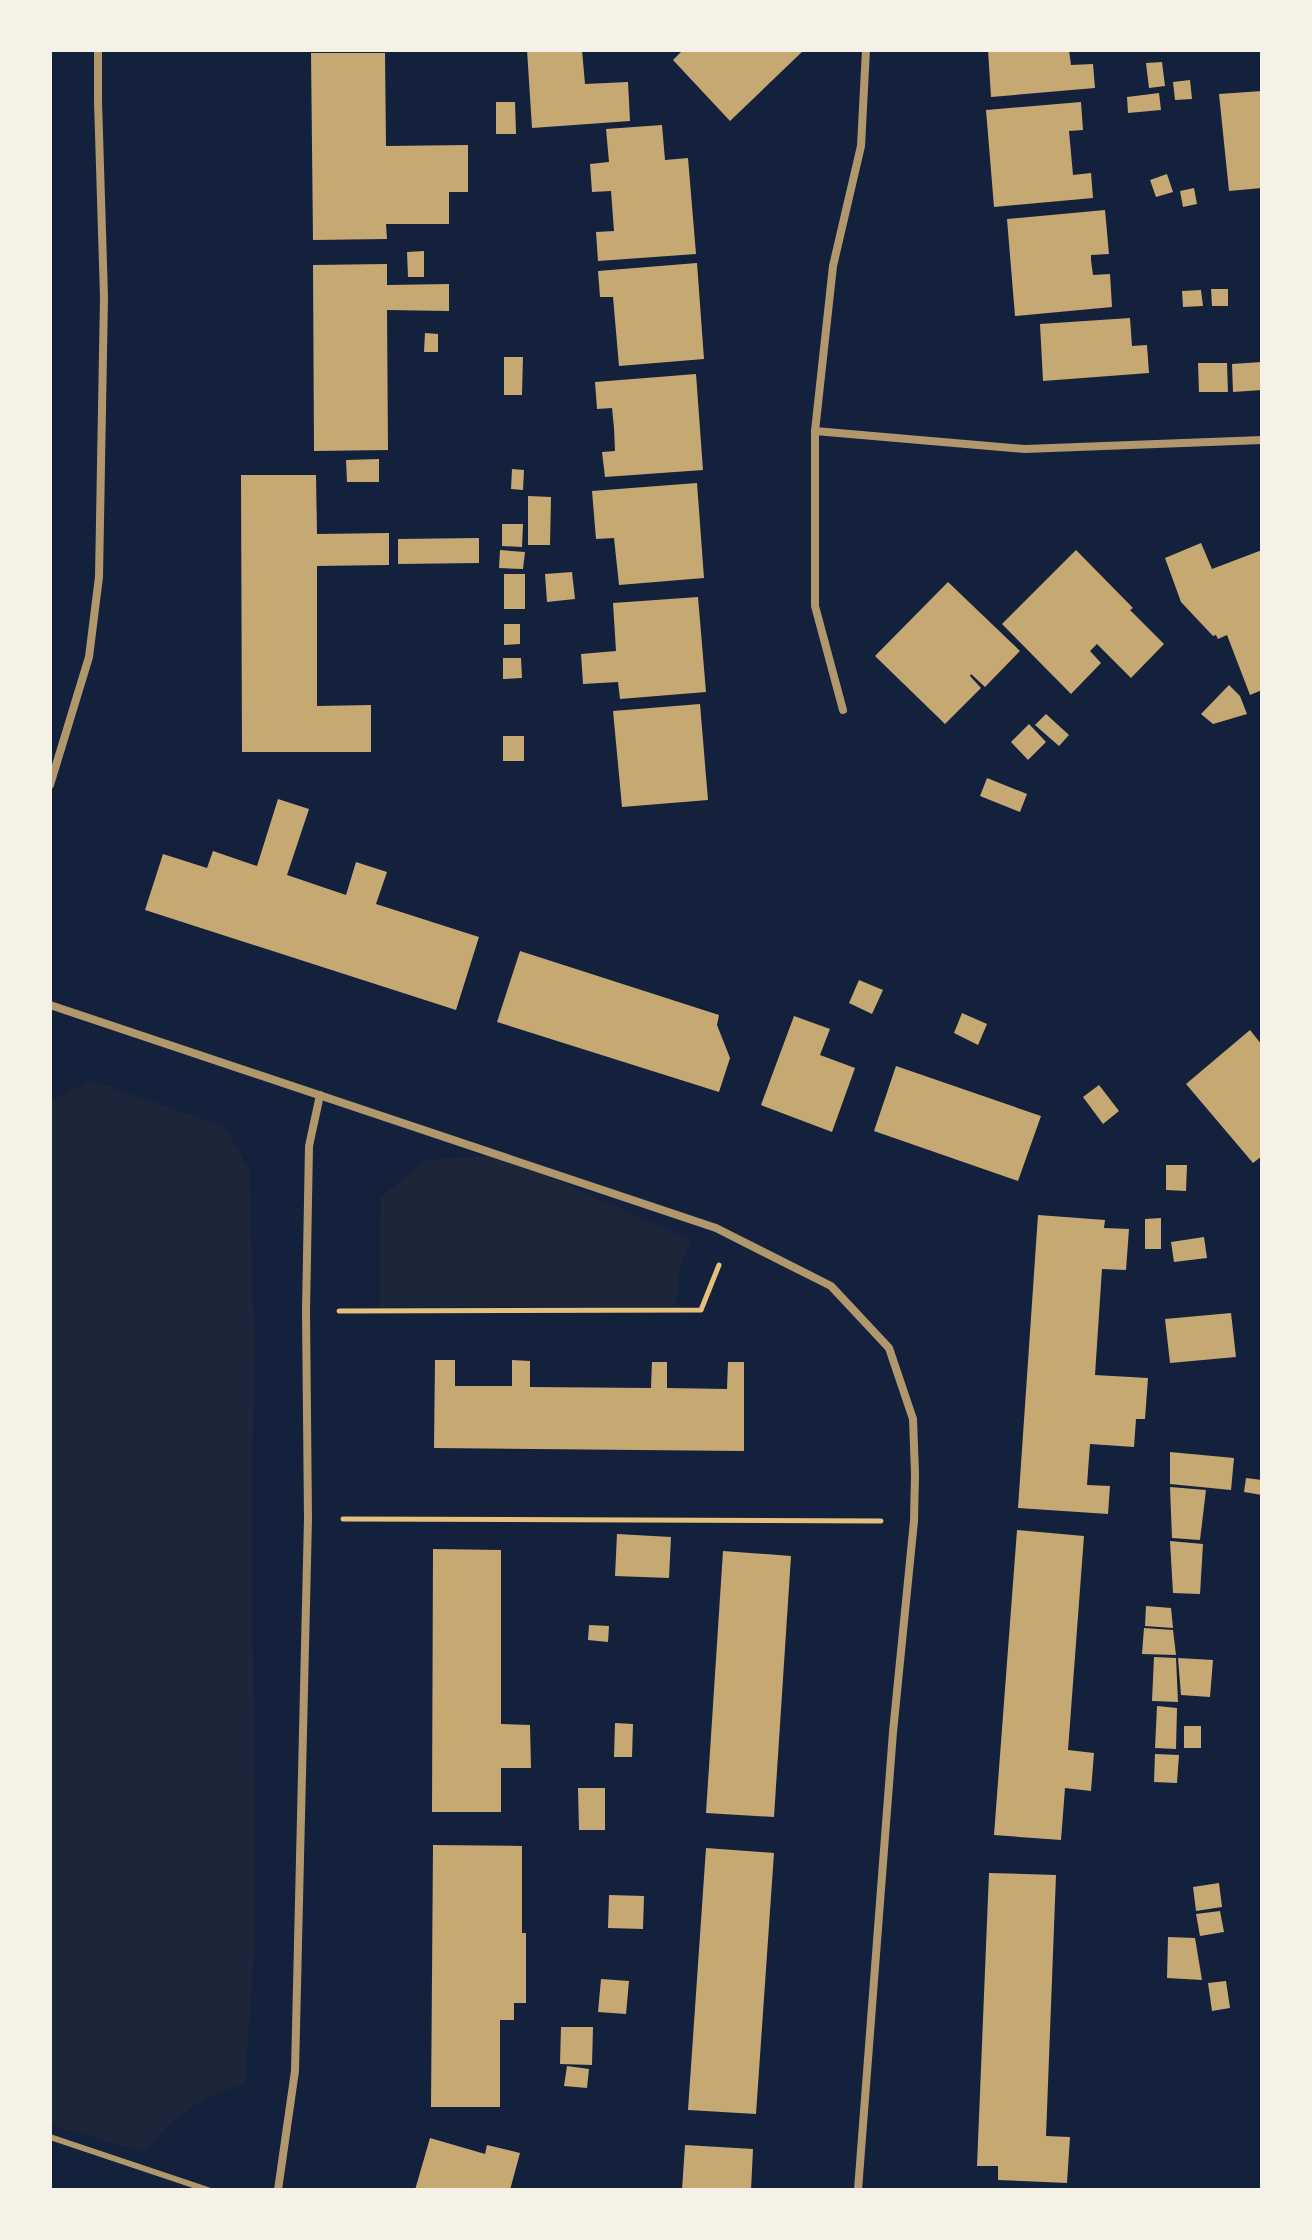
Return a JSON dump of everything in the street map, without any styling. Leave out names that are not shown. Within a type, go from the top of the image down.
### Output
[{"type":"street","points":[[50,785],[89,657],[99,577],[104,297],[98,50]]},
{"type":"street","points":[[843,710],[815,606],[815,431],[833,266],[861,146],[866,50]]},
{"type":"street","points":[[815,431],[1025,449],[1262,440]]},
{"type":"street","points":[[50,1005],[716,1228],[831,1286],[889,1348],[913,1419],[914,1521],[893,1732],[858,2190]]},
{"type":"street","points":[[278,2190],[295,2071],[308,1519],[306,1311],[309,1146],[320,1095]]},
{"type":"lane","points":[[50,2137],[208,2190]]},
{"type":"path","points":[[306,1311],[701,1310],[731,1237]]},
{"type":"path","points":[[308,1519],[914,1521]]},
{"type":"shaded area","points":[[91,1080],[225,1127],[249,1169],[254,1339],[255,1937],[245,2082],[203,2100],[172,2121],[144,2152],[50,2125],[50,1101]]},
{"type":"shaded area","points":[[500,1155],[691,1240],[680,1268],[676,1306],[379,1307],[381,1197],[426,1160]]},
{"type":"building","points":[[527,50],[582,50],[585,84],[628,82],[630,121],[532,128]]},
{"type":"building","points":[[683,50],[804,50],[730,121],[673,60]]},
{"type":"building","points":[[988,50],[1069,50],[1071,65],[1093,64],[1095,88],[991,97]]},
{"type":"building","points":[[311,53],[385,53],[386,146],[468,145],[468,192],[449,192],[449,224],[386,224],[387,239],[313,240]]},
{"type":"building","points":[[1162,62],[1165,86],[1149,88],[1146,63]]},
{"type":"building","points":[[1190,80],[1192,99],[1175,100],[1173,82]]},
{"type":"building","points":[[1262,91],[1262,188],[1229,191],[1219,94]]},
{"type":"building","points":[[1159,93],[1161,110],[1128,113],[1127,97]]},
{"type":"building","points":[[496,102],[515,102],[516,134],[496,134]]},
{"type":"building","points":[[1081,102],[1083,130],[1069,131],[1073,175],[1091,173],[1093,198],[994,207],[986,110]]},
{"type":"building","points":[[662,125],[665,160],[688,158],[696,254],[598,261],[596,232],[614,231],[611,191],[592,192],[590,164],[609,162],[606,129]]},
{"type":"building","points":[[1167,174],[1173,192],[1156,197],[1150,180]]},
{"type":"building","points":[[1194,188],[1197,204],[1183,207],[1180,191]]},
{"type":"building","points":[[1105,210],[1109,254],[1091,255],[1091,260],[1093,275],[1110,274],[1112,307],[1015,316],[1007,219]]},
{"type":"building","points":[[424,251],[424,277],[408,277],[407,252]]},
{"type":"building","points":[[697,263],[704,359],[619,366],[613,297],[600,297],[598,271]]},
{"type":"building","points":[[387,264],[387,285],[449,284],[449,311],[387,310],[388,450],[314,451],[313,265]]},
{"type":"building","points":[[1211,289],[1228,289],[1228,306],[1212,306]]},
{"type":"building","points":[[1201,290],[1203,306],[1183,307],[1182,291]]},
{"type":"building","points":[[1130,318],[1132,346],[1147,345],[1149,373],[1043,381],[1040,324]]},
{"type":"building","points":[[425,333],[438,334],[438,352],[424,352]]},
{"type":"building","points":[[504,357],[523,357],[522,395],[504,395]]},
{"type":"building","points":[[1262,362],[1262,390],[1233,392],[1232,364]]},
{"type":"building","points":[[1198,363],[1227,363],[1228,392],[1199,392]]},
{"type":"building","points":[[696,374],[703,470],[605,477],[602,452],[615,451],[612,408],[597,409],[595,382]]},
{"type":"building","points":[[379,459],[379,482],[347,482],[346,460]]},
{"type":"building","points":[[512,469],[524,470],[523,490],[511,489]]},
{"type":"building","points":[[241,475],[316,475],[317,534],[389,533],[389,565],[317,566],[317,706],[371,705],[371,752],[242,752]]},
{"type":"building","points":[[697,483],[704,578],[619,585],[614,538],[596,539],[592,491]]},
{"type":"building","points":[[528,496],[551,497],[550,545],[528,545]]},
{"type":"building","points":[[502,524],[523,524],[522,547],[502,546]]},
{"type":"building","points":[[479,538],[479,563],[398,564],[398,539]]},
{"type":"building","points":[[1201,543],[1212,569],[1262,550],[1262,690],[1250,695],[1227,635],[1218,639],[1216,635],[1213,636],[1181,602],[1165,558]]},
{"type":"building","points":[[500,550],[525,552],[523,569],[499,568]]},
{"type":"building","points":[[1076,550],[1164,644],[1131,678],[1097,644],[1090,651],[1101,663],[1071,694],[1002,624]]},
{"type":"building","points":[[572,572],[575,599],[547,602],[545,574]]},
{"type":"building","points":[[504,574],[525,574],[525,609],[504,609]]},
{"type":"building","points":[[948,582],[1020,651],[985,687],[971,674],[981,688],[945,724],[875,656]]},
{"type":"building","points":[[698,597],[706,692],[620,699],[618,682],[583,684],[581,654],[616,651],[613,603]]},
{"type":"building","points":[[504,624],[520,624],[520,644],[504,645]]},
{"type":"building","points":[[503,658],[521,658],[522,678],[503,679]]},
{"type":"building","points":[[1229,685],[1240,696],[1247,714],[1213,724],[1201,714]]},
{"type":"building","points":[[700,704],[708,800],[622,807],[613,711]]},
{"type":"building","points":[[1046,714],[1069,735],[1059,746],[1035,725]]},
{"type":"building","points":[[1029,724],[1046,742],[1028,760],[1011,742]]},
{"type":"building","points":[[503,736],[524,736],[524,761],[503,761]]},
{"type":"building","points":[[987,778],[1027,794],[1020,812],[980,796]]},
{"type":"building","points":[[278,799],[309,809],[287,875],[346,895],[356,862],[387,872],[376,904],[479,937],[456,1010],[145,910],[163,854],[207,868],[213,851],[257,866]]},
{"type":"building","points":[[520,951],[719,1015],[717,1025],[730,1058],[719,1092],[497,1022]]},
{"type":"building","points":[[859,980],[883,990],[872,1014],[849,1003]]},
{"type":"building","points":[[962,1013],[987,1024],[978,1045],[954,1033]]},
{"type":"building","points":[[794,1016],[830,1029],[820,1055],[855,1068],[832,1132],[761,1105]]},
{"type":"building","points":[[1250,1030],[1262,1045],[1262,1156],[1253,1163],[1186,1084]]},
{"type":"building","points":[[896,1066],[1041,1116],[1018,1181],[874,1131]]},
{"type":"building","points":[[1099,1085],[1119,1111],[1103,1124],[1083,1097]]},
{"type":"building","points":[[1166,1165],[1187,1165],[1186,1191],[1166,1190]]},
{"type":"building","points":[[1038,1215],[1105,1220],[1104,1228],[1129,1229],[1126,1270],[1102,1269],[1095,1375],[1148,1378],[1145,1419],[1136,1419],[1134,1447],[1090,1444],[1087,1485],[1110,1486],[1108,1514],[1018,1508]]},
{"type":"building","points":[[1161,1218],[1161,1249],[1145,1249],[1145,1219]]},
{"type":"building","points":[[1204,1237],[1207,1258],[1174,1262],[1171,1242]]},
{"type":"building","points":[[1231,1313],[1236,1357],[1170,1363],[1165,1319]]},
{"type":"building","points":[[435,1360],[455,1360],[455,1386],[512,1386],[512,1360],[530,1361],[530,1387],[651,1388],[652,1362],[667,1362],[667,1388],[727,1389],[728,1362],[744,1362],[744,1451],[434,1448]]},
{"type":"building","points":[[1170,1452],[1234,1458],[1231,1490],[1170,1484]]},
{"type":"building","points":[[1246,1478],[1262,1480],[1262,1495],[1244,1492]]},
{"type":"building","points":[[1170,1487],[1206,1490],[1200,1540],[1172,1538]]},
{"type":"building","points":[[1017,1530],[1084,1536],[1068,1750],[1094,1753],[1091,1791],[1065,1788],[1061,1840],[994,1835]]},
{"type":"building","points":[[617,1534],[671,1537],[669,1578],[615,1576]]},
{"type":"building","points":[[1170,1541],[1203,1544],[1200,1594],[1173,1593]]},
{"type":"building","points":[[433,1549],[501,1550],[501,1724],[530,1725],[531,1768],[501,1768],[501,1812],[432,1812]]},
{"type":"building","points":[[723,1551],[791,1556],[774,1817],[706,1813]]},
{"type":"building","points":[[1146,1606],[1171,1608],[1173,1628],[1145,1626]]},
{"type":"building","points":[[589,1625],[609,1626],[608,1642],[588,1640]]},
{"type":"building","points":[[1144,1628],[1173,1630],[1176,1655],[1142,1654]]},
{"type":"building","points":[[1154,1657],[1176,1658],[1178,1702],[1152,1701]]},
{"type":"building","points":[[1178,1658],[1213,1660],[1210,1697],[1181,1695]]},
{"type":"building","points":[[1157,1706],[1177,1708],[1176,1749],[1155,1748]]},
{"type":"building","points":[[615,1723],[633,1724],[632,1757],[614,1757]]},
{"type":"building","points":[[1184,1726],[1201,1726],[1201,1748],[1184,1748]]},
{"type":"building","points":[[1155,1754],[1179,1755],[1177,1783],[1154,1782]]},
{"type":"building","points":[[578,1788],[605,1788],[605,1830],[579,1830]]},
{"type":"building","points":[[433,1845],[522,1846],[526,2003],[514,2003],[514,2020],[500,2020],[500,2107],[431,2107]]},
{"type":"building","points":[[706,1848],[774,1853],[756,2114],[688,2110]]},
{"type":"building","points":[[989,1873],[1056,1875],[1046,2136],[1070,2137],[1067,2183],[998,2180],[998,2166],[977,2166]]},
{"type":"building","points":[[1219,1883],[1222,1907],[1196,1911],[1193,1887]]},
{"type":"building","points":[[609,1895],[644,1896],[643,1929],[608,1928]]},
{"type":"building","points":[[1220,1911],[1224,1932],[1200,1936],[1196,1914]]},
{"type":"building","points":[[1168,1937],[1195,1938],[1202,1980],[1167,1978]]},
{"type":"building","points":[[601,1979],[629,1981],[626,2014],[598,2012]]},
{"type":"building","points":[[1226,1981],[1230,2008],[1212,2011],[1208,1983]]},
{"type":"building","points":[[561,2027],[593,2027],[592,2065],[560,2064]]},
{"type":"building","points":[[567,2066],[589,2069],[587,2088],[564,2086]]},
{"type":"building","points":[[430,2138],[485,2154],[487,2145],[520,2153],[510,2190],[415,2190]]},
{"type":"building","points":[[685,2145],[753,2149],[751,2190],[682,2190]]}]
